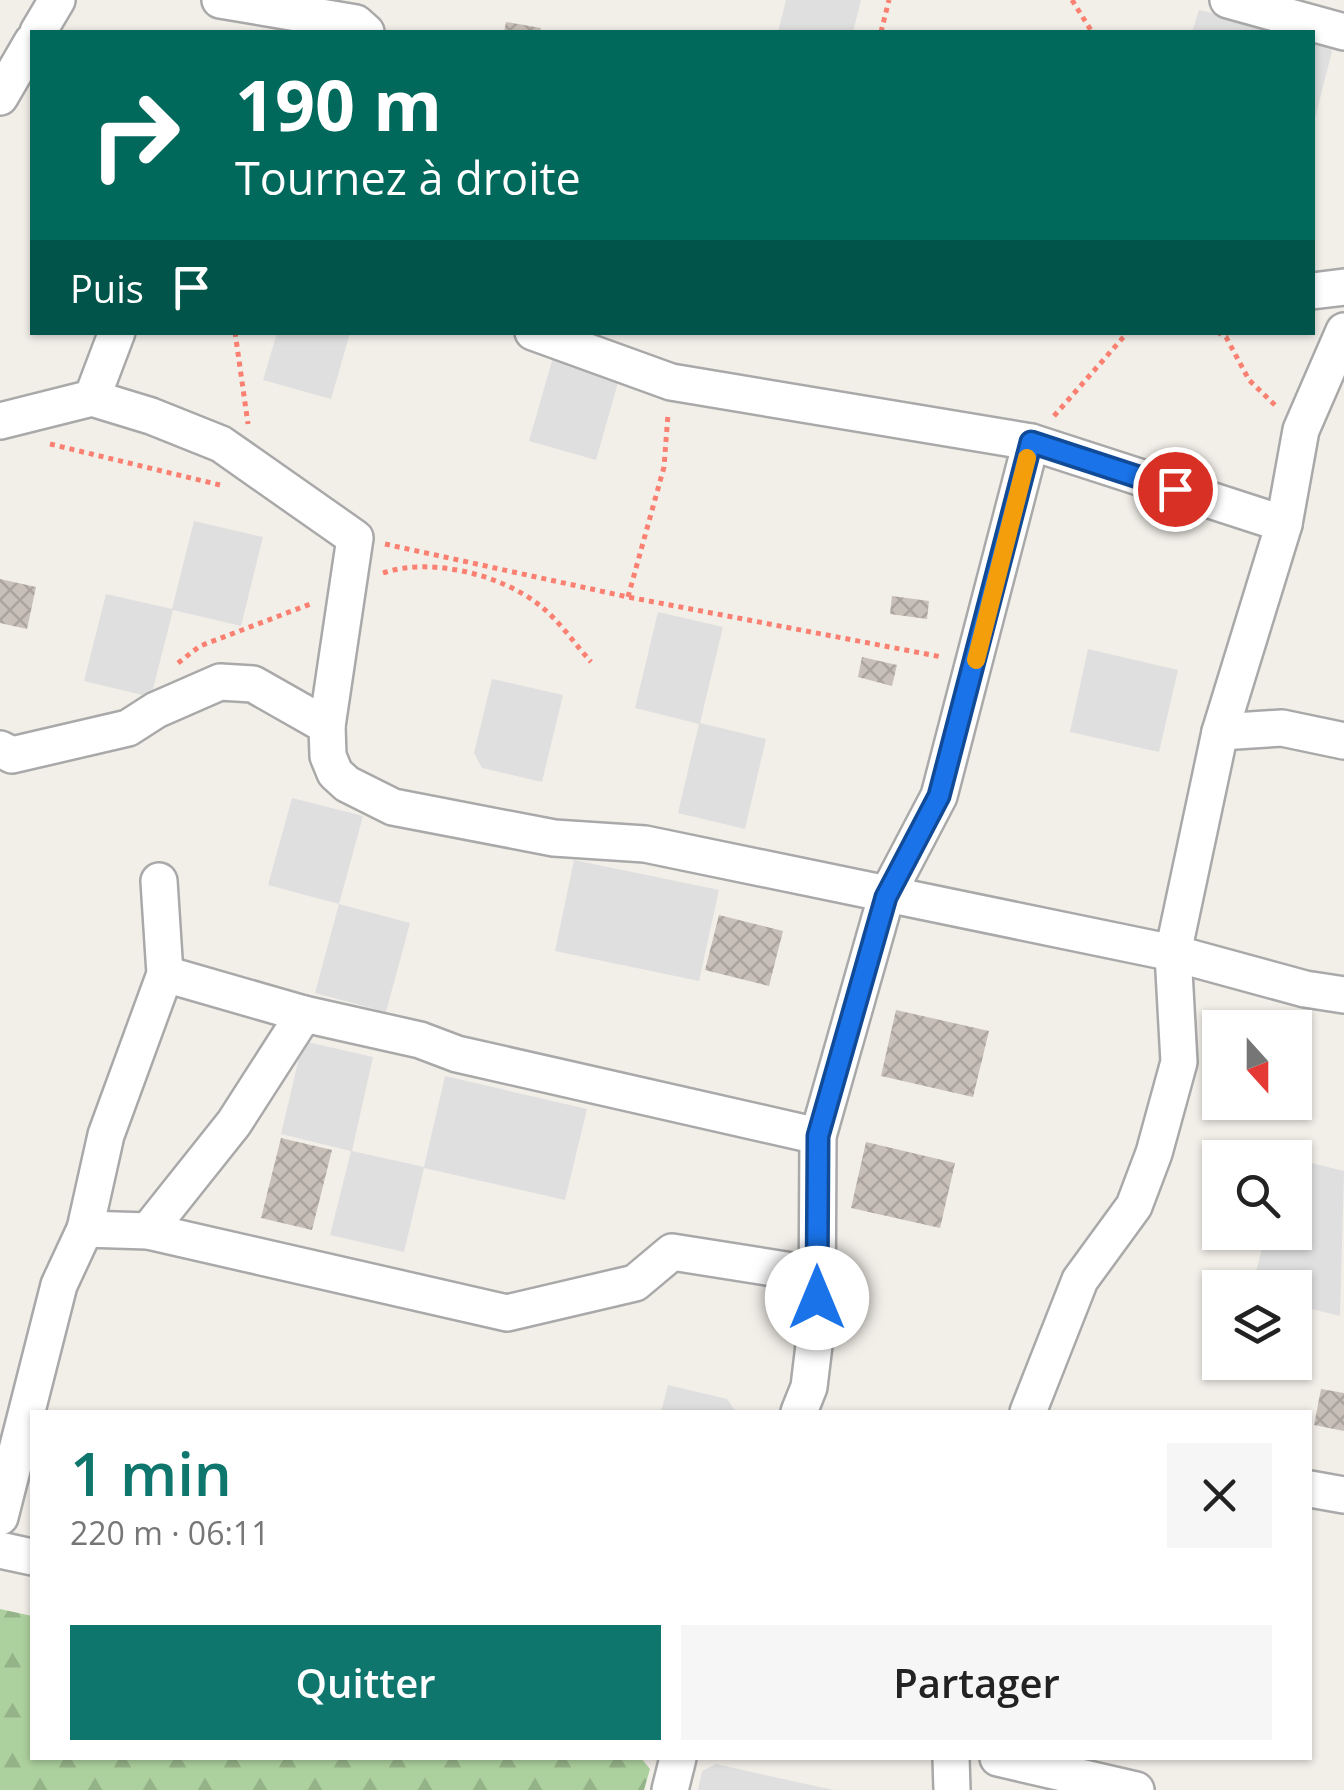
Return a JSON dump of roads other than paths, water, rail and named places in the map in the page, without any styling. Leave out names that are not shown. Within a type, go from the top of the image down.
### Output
[{"type":"street","points":[[39,30],[58,0]]},
{"type":"street","points":[[220,0],[358,22]]},
{"type":"street","points":[[1228,0],[1344,32]]},
{"type":"street","points":[[0,97],[30,45]]},
{"type":"street","points":[[1315,292],[1344,287]]},
{"type":"street","points":[[1029,1410],[1080,1280],[1134,1206],[1154,1153],[1179,1062],[1173,953],[1220,732],[1284,524],[1301,430],[1344,331]]},
{"type":"street","points":[[92,398],[116,335]]},
{"type":"street","points":[[541,335],[670,382],[1031,442],[1284,524]]},
{"type":"street","points":[[0,421],[92,398],[221,444],[245,479],[355,538],[328,726],[328,756],[335,773],[347,784],[393,807],[554,838],[645,844],[886,897],[1173,953],[1344,995]]},
{"type":"street","points":[[800,1410],[808,1387],[817,1275],[818,1136],[886,897],[939,796],[1031,442]]},
{"type":"street","points":[[0,749],[12,756],[128,728],[156,710],[220,682],[253,684],[328,726]]},
{"type":"street","points":[[1220,732],[1282,728],[1344,741]]},
{"type":"street","points":[[0,1517],[59,1286],[86,1229],[106,1135],[165,974],[159,880]]},
{"type":"street","points":[[165,974],[304,1014],[818,1136]]},
{"type":"street","points":[[148,1231],[234,1123],[304,1014]]},
{"type":"street","points":[[86,1229],[148,1231],[507,1313],[635,1284],[672,1252],[817,1275]]},
{"type":"street","points":[[1312,1488],[1344,1495]]},
{"type":"street","points":[[0,1550],[30,1557]]},
{"type":"street","points":[[670,1790],[678,1760]]},
{"type":"street","points":[[951,1760],[952,1790]]},
{"type":"street","points":[[1040,1762],[1136,1790]]}]
